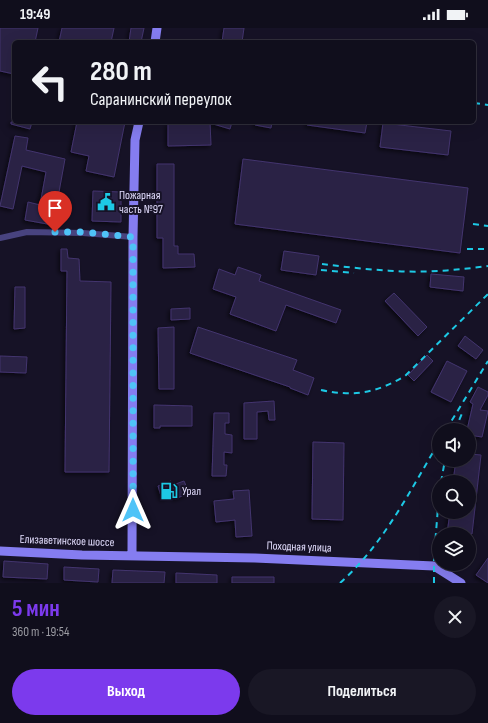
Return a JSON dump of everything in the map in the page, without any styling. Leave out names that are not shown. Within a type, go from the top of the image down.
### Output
[{"type":"main road","points":[[155,40],[157,28]]},
{"type":"main road","points":[[132,555],[133,237],[135,140],[139,124]]},
{"type":"main road","name":"Елизаветинское шоссе","points":[[0,551],[82,555],[132,555]]},
{"type":"main road","name":"Походная улица","points":[[132,555],[255,558],[434,566],[461,583]]},
{"type":"street","points":[[0,238],[27,232],[83,232],[133,237]]},
{"type":"building","points":[[0,28],[38,28],[35,40],[12,40],[12,74],[0,71]]},
{"type":"building","points":[[62,28],[114,28],[111,40],[59,40]]},
{"type":"building","points":[[131,28],[144,28],[141,40],[129,40]]},
{"type":"building","points":[[224,28],[244,28],[242,40],[222,40]]},
{"type":"building","points":[[12,122],[12,124],[31,124],[30,129],[11,124]]},
{"type":"building","points":[[77,124],[125,124],[114,177],[86,171],[89,156],[71,152]]},
{"type":"building","points":[[168,124],[210,124],[211,145],[168,146]]},
{"type":"building","points":[[213,124],[231,124],[230,129]]},
{"type":"building","points":[[255,124],[272,124],[271,128]]},
{"type":"building","points":[[307,124],[367,124],[365,133]]},
{"type":"building","points":[[383,124],[451,131],[448,155],[380,147]]},
{"type":"building","points":[[15,136],[28,138],[26,150],[65,159],[53,225],[25,220],[28,202],[40,205],[46,172],[22,166],[13,209],[0,206]]},
{"type":"building","points":[[243,159],[468,188],[460,253],[235,224]]},
{"type":"building","points":[[157,164],[174,164],[174,246],[178,246],[178,254],[194,254],[195,267],[163,268],[163,238],[157,238]]},
{"type":"building","points":[[93,191],[121,192],[121,222],[92,221]]},
{"type":"building","points":[[61,249],[67,249],[68,258],[79,259],[80,281],[111,282],[109,472],[65,472],[67,271],[61,271]]},
{"type":"building","points":[[284,251],[319,256],[316,275],[281,270]]},
{"type":"building","points":[[238,267],[261,275],[259,281],[341,310],[336,323],[286,305],[276,331],[230,314],[236,297],[213,289],[219,269],[235,275]]},
{"type":"building","points":[[431,274],[464,277],[463,291],[430,287]]},
{"type":"building","points":[[15,287],[25,287],[25,328],[14,329]]},
{"type":"building","points":[[394,293],[427,327],[418,336],[385,301]]},
{"type":"building","points":[[190,308],[190,319],[171,320],[171,309]]},
{"type":"building","points":[[174,327],[174,389],[159,389],[158,328]]},
{"type":"building","points":[[198,327],[297,360],[293,370],[314,378],[308,395],[290,387],[190,353]]},
{"type":"building","points":[[465,336],[483,350],[476,359],[458,346]]},
{"type":"building","points":[[427,355],[433,361],[414,381],[408,375]]},
{"type":"building","points":[[0,356],[27,357],[26,373],[0,372]]},
{"type":"building","points":[[447,361],[467,371],[451,402],[431,392]]},
{"type":"building","points":[[478,387],[488,392],[488,395],[480,410],[488,411],[482,437],[476,436],[476,423],[469,423],[473,404],[470,402]]},
{"type":"building","points":[[274,401],[275,420],[269,420],[268,411],[257,412],[257,439],[244,439],[244,403]]},
{"type":"building","points":[[154,405],[192,406],[192,426],[160,426],[160,428],[154,428]]},
{"type":"building","points":[[214,413],[229,413],[229,423],[225,423],[225,434],[232,435],[232,453],[224,452],[224,465],[227,465],[226,476],[212,476]]},
{"type":"building","points":[[313,442],[344,443],[343,520],[312,519]]},
{"type":"building","points":[[476,455],[481,455],[476,499],[476,475],[454,475],[455,467],[476,467]]},
{"type":"building","points":[[171,481],[173,485],[184,481],[189,493],[175,499],[173,495],[162,499],[158,486]]},
{"type":"building","points":[[249,490],[252,536],[236,537],[235,520],[216,522],[214,501],[234,499],[233,491]]},
{"type":"building","points":[[449,519],[474,519],[473,527],[448,527]]},
{"type":"building","points":[[488,558],[488,583],[476,575]]},
{"type":"building","points":[[4,561],[48,564],[47,579],[3,577]]},
{"type":"building","points":[[64,567],[99,569],[98,582],[64,580]]},
{"type":"building","points":[[113,570],[165,572],[164,583],[112,583]]},
{"type":"building","points":[[176,573],[217,575],[217,583],[176,583]]},
{"type":"building","points":[[232,577],[274,577],[274,583],[232,583]]},
{"type":"railway","points":[[476,103],[488,105]]},
{"type":"railway","points":[[473,224],[488,226]]},
{"type":"railway","points":[[467,249],[488,249]]},
{"type":"railway","points":[[322,264],[407,272],[442,271],[488,266]]},
{"type":"railway","points":[[321,270],[354,273]]},
{"type":"railway","points":[[321,390],[344,393],[364,392],[374,390],[405,376],[488,294]]},
{"type":"railway","points":[[450,423],[488,361]]},
{"type":"railway","points":[[458,423],[463,411]]},
{"type":"railway","points":[[340,583],[370,552],[383,535],[432,454]]},
{"type":"railway","points":[[442,475],[444,467]]},
{"type":"railway","points":[[434,583],[437,519]]},
{"type":"place","name":"Пожарная часть №97","points":[[106,202]]},
{"type":"place","name":"Урал","points":[[169,491]]},
{"type":"route","points":[[55,232],[83,232],[133,237],[133,510]]}]
